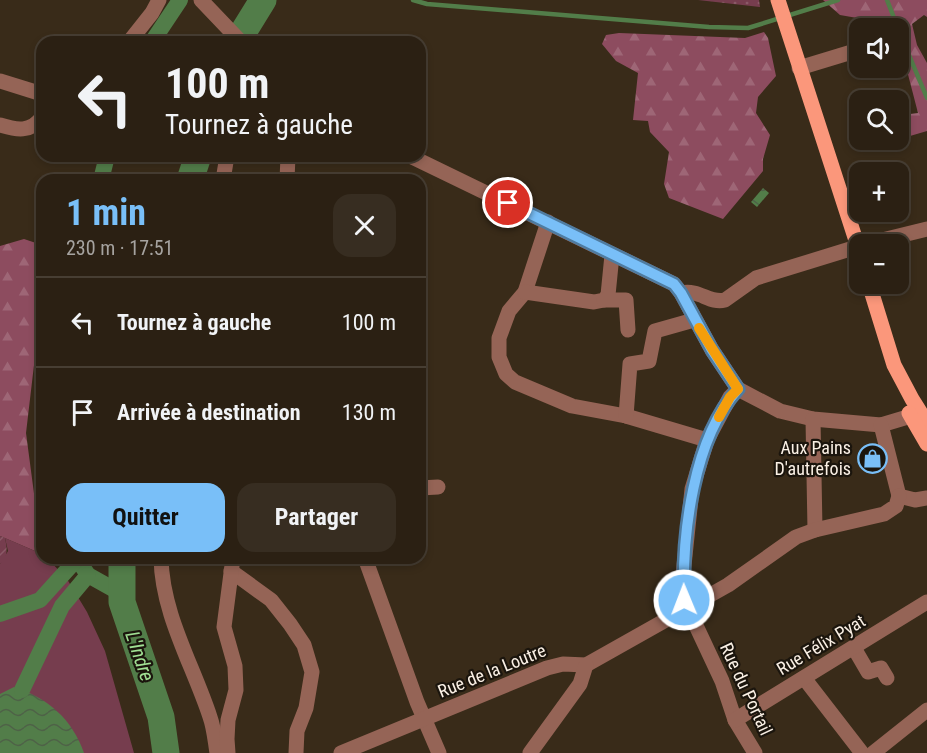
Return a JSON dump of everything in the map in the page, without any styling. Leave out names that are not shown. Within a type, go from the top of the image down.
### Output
[{"type":"main road","points":[[778,0],[856,234]]},
{"type":"main road","points":[[872,294],[894,365],[896,386],[921,415],[927,444]]},
{"type":"street","points":[[134,36],[159,0]]},
{"type":"street","points":[[201,0],[235,36]]},
{"type":"street","points":[[800,68],[849,53]]},
{"type":"street","points":[[0,81],[36,92]]},
{"type":"street","points":[[0,125],[19,131],[36,125]]},
{"type":"street","points":[[423,162],[674,284],[738,389],[780,411],[813,419],[881,425],[921,415]]},
{"type":"street","points":[[548,222],[525,292],[509,311],[499,338],[500,357],[506,374],[515,382],[572,406],[627,416],[707,440]]},
{"type":"street","points":[[909,234],[927,229]]},
{"type":"street","points":[[681,293],[691,291],[720,301],[725,300],[756,278],[849,251]]},
{"type":"street","points":[[604,300],[608,295],[612,255]]},
{"type":"street","points":[[525,292],[594,302],[626,300],[628,330]]},
{"type":"street","points":[[627,416],[630,364],[649,361],[655,331],[694,320]]},
{"type":"street","name":"Rue du Portail","points":[[738,389],[730,397],[707,440],[692,489],[683,575],[684,600],[722,681],[735,720],[755,753]]},
{"type":"street","points":[[813,419],[815,530]]},
{"type":"street","points":[[881,425],[899,496],[915,500],[927,498]]},
{"type":"street","points":[[426,488],[438,487]]},
{"type":"street","name":"Rue de la Loutre","points":[[341,753],[547,668],[563,664],[586,665],[728,585],[795,537],[884,514],[896,506],[899,496]]},
{"type":"street","points":[[161,564],[171,613],[211,719],[217,753]]},
{"type":"street","points":[[367,564],[423,719],[439,753]]},
{"type":"street","points":[[228,753],[228,720],[236,690],[235,666],[224,627],[232,565]]},
{"type":"street","points":[[232,565],[271,600],[304,645],[312,672],[306,708],[297,730],[296,753]]},
{"type":"street","name":"Rue Félix Pyat","points":[[735,720],[927,602]]},
{"type":"street","points":[[854,648],[868,672],[881,668],[887,678]]},
{"type":"street","points":[[530,753],[580,684],[586,665]]},
{"type":"street","points":[[804,678],[862,753]]},
{"type":"street","points":[[873,753],[927,710]]},
{"type":"shaded area","points":[[698,0],[759,0],[760,7]]},
{"type":"shaded area","points":[[0,536],[5,538],[7,549],[5,558],[0,564]]},
{"type":"shaded area","points":[[5,538],[36,551],[36,564],[53,564],[67,579],[87,612],[105,651],[134,753],[0,753],[0,564],[8,551]]},
{"type":"green space","points":[[823,0],[927,0],[927,17],[924,15],[912,24],[917,45],[927,63],[927,131],[909,135],[909,114],[918,113],[909,78],[909,18],[857,18],[840,15]]},
{"type":"green space","points":[[764,32],[768,38],[776,76],[758,97],[756,113],[770,135],[763,159],[763,171],[723,219],[669,198],[664,184],[669,152],[650,132],[648,121],[633,120],[638,73],[616,61],[602,44],[606,35],[619,33],[745,38]]},
{"type":"green space","points":[[24,239],[36,243],[36,348],[26,433],[36,509],[36,551],[0,536],[0,246]]},
{"type":"water","points":[[763,188],[769,193],[757,207],[751,202]]},
{"type":"water","points":[[14,687],[38,697],[57,711],[73,730],[84,753],[0,753],[0,694]]},
{"type":"waterway","points":[[156,36],[180,0]]},
{"type":"waterway","name":"L'Indre","points":[[241,36],[263,0]]},
{"type":"waterway","points":[[413,0],[427,4],[709,27],[748,28],[838,0]]},
{"type":"waterway","points":[[887,0],[894,18]]},
{"type":"waterway","points":[[909,55],[927,98]]},
{"type":"waterway","points":[[102,174],[106,162]]},
{"type":"waterway","name":"L'Indre","points":[[192,174],[196,162]]},
{"type":"waterway","points":[[0,614],[40,600],[72,564]]},
{"type":"waterway","name":"L'Indre","points":[[122,564],[122,602],[161,717],[166,753]]},
{"type":"waterway","points":[[82,566],[88,575],[122,594]]},
{"type":"waterway","points":[[22,690],[62,606],[88,575]]},
{"type":"slow traffic","points":[[699,328],[738,389],[730,397],[719,417]]},
{"type":"place","name":"Aux Pains D'autrefois","points":[[872,458]]},
{"type":"route","points":[[508,203],[674,284],[712,350],[738,389],[730,397],[707,440],[692,489],[683,575],[684,600]]}]
